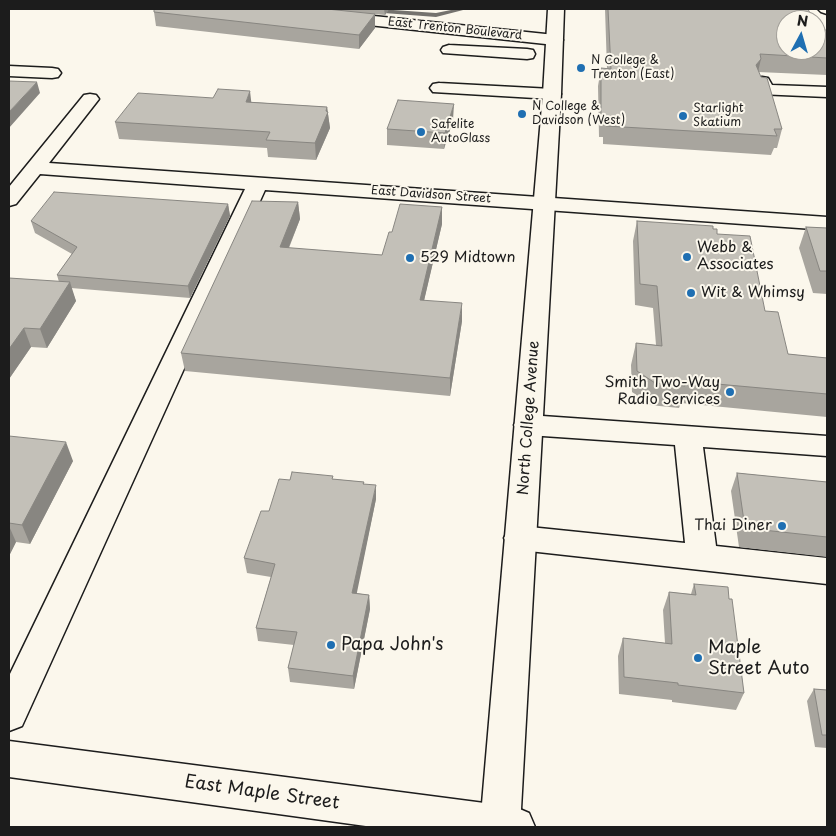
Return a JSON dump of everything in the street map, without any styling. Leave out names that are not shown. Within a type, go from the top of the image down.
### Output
[{"type":"street","name":"East Trenton Boulevard","points":[[266,9],[549,68]]},
{"type":"street","name":"North College Avenue","points":[[505,827],[520,538],[544,203],[549,68],[556,9]]},
{"type":"street","points":[[449,50],[549,68]]},
{"type":"street","points":[[439,88],[549,68]]},
{"type":"street","points":[[9,71],[52,73]]},
{"type":"street","points":[[762,82],[764,90],[827,92]]},
{"type":"street","points":[[11,194],[35,168],[90,98]]},
{"type":"street","name":"East Davidson Street","points":[[35,168],[827,224]]},
{"type":"street","points":[[9,714],[258,183]]},
{"type":"street","points":[[528,425],[827,446]]},
{"type":"street","points":[[688,436],[702,558]]},
{"type":"street","points":[[520,538],[827,571]]},
{"type":"street","name":"East Maple Street","points":[[9,759],[505,827]]},
{"type":"building","points":[[154,9],[327,9],[375,14],[359,35],[154,12]]},
{"type":"building","points":[[608,9],[808,10],[776,10],[776,55],[760,54],[761,59],[756,65],[761,77],[767,78],[782,129],[774,129],[777,136],[606,126],[605,119],[601,119],[601,68],[611,69]]},
{"type":"building","points":[[826,30],[827,30],[826,58]]},
{"type":"building","points":[[9,81],[37,82],[9,112]]},
{"type":"building","points":[[218,89],[250,91],[246,102],[327,107],[326,111],[328,112],[315,143],[266,140],[270,132],[115,122],[138,93],[213,98]]},
{"type":"building","points":[[398,100],[454,104],[445,133],[387,129]]},
{"type":"building","points":[[54,192],[228,204],[188,286],[57,275],[77,247],[31,221]]},
{"type":"building","points":[[252,201],[298,202],[280,247],[382,255],[389,232],[392,232],[400,204],[442,207],[420,300],[462,303],[450,378],[181,353]]},
{"type":"building","points":[[637,221],[713,226],[713,229],[717,229],[717,234],[750,236],[765,311],[778,312],[788,354],[827,358],[827,394],[684,381],[685,386],[655,383],[637,371],[636,343],[662,346],[657,286],[640,284]]},
{"type":"building","points":[[806,227],[827,228],[827,271],[820,271]]},
{"type":"building","points":[[9,278],[70,282],[40,329],[24,328],[9,349]]},
{"type":"building","points":[[9,436],[66,442],[22,525],[9,523]]},
{"type":"building","points":[[292,472],[333,476],[332,479],[376,485],[352,593],[369,595],[353,676],[288,668],[297,632],[256,628],[275,564],[244,558],[261,511],[269,511],[279,479],[290,480]]},
{"type":"building","points":[[737,473],[827,482],[827,537],[745,528]]},
{"type":"building","name":"Maple Street Auto","points":[[694,584],[728,587],[729,599],[732,599],[744,693],[624,677],[623,638],[672,644],[669,592],[696,595]]},
{"type":"building","points":[[814,689],[827,690],[827,735],[822,735]]},
{"type":"waterway","points":[[358,9],[436,15],[464,9]]},
{"type":"place","name":"N College & Trenton (East)","points":[[581,68]]},
{"type":"place","name":"N College & Davidson (West)","points":[[522,114]]},
{"type":"place","name":"Starlight Skatium","points":[[683,116]]},
{"type":"place","name":"Safelite AutoGlass","points":[[421,132]]},
{"type":"place","name":"Webb & Associates","points":[[687,257]]},
{"type":"place","name":"529 Midtown","points":[[410,258]]},
{"type":"place","name":"Wit & Whimsy","points":[[691,293]]},
{"type":"place","name":"Smith Two-Way Radio Services","points":[[730,392]]},
{"type":"place","name":"Thai Diner","points":[[782,526]]},
{"type":"place","name":"Papa John's","points":[[331,645]]},
{"type":"place","name":"Maple Street Auto","points":[[698,658]]}]
